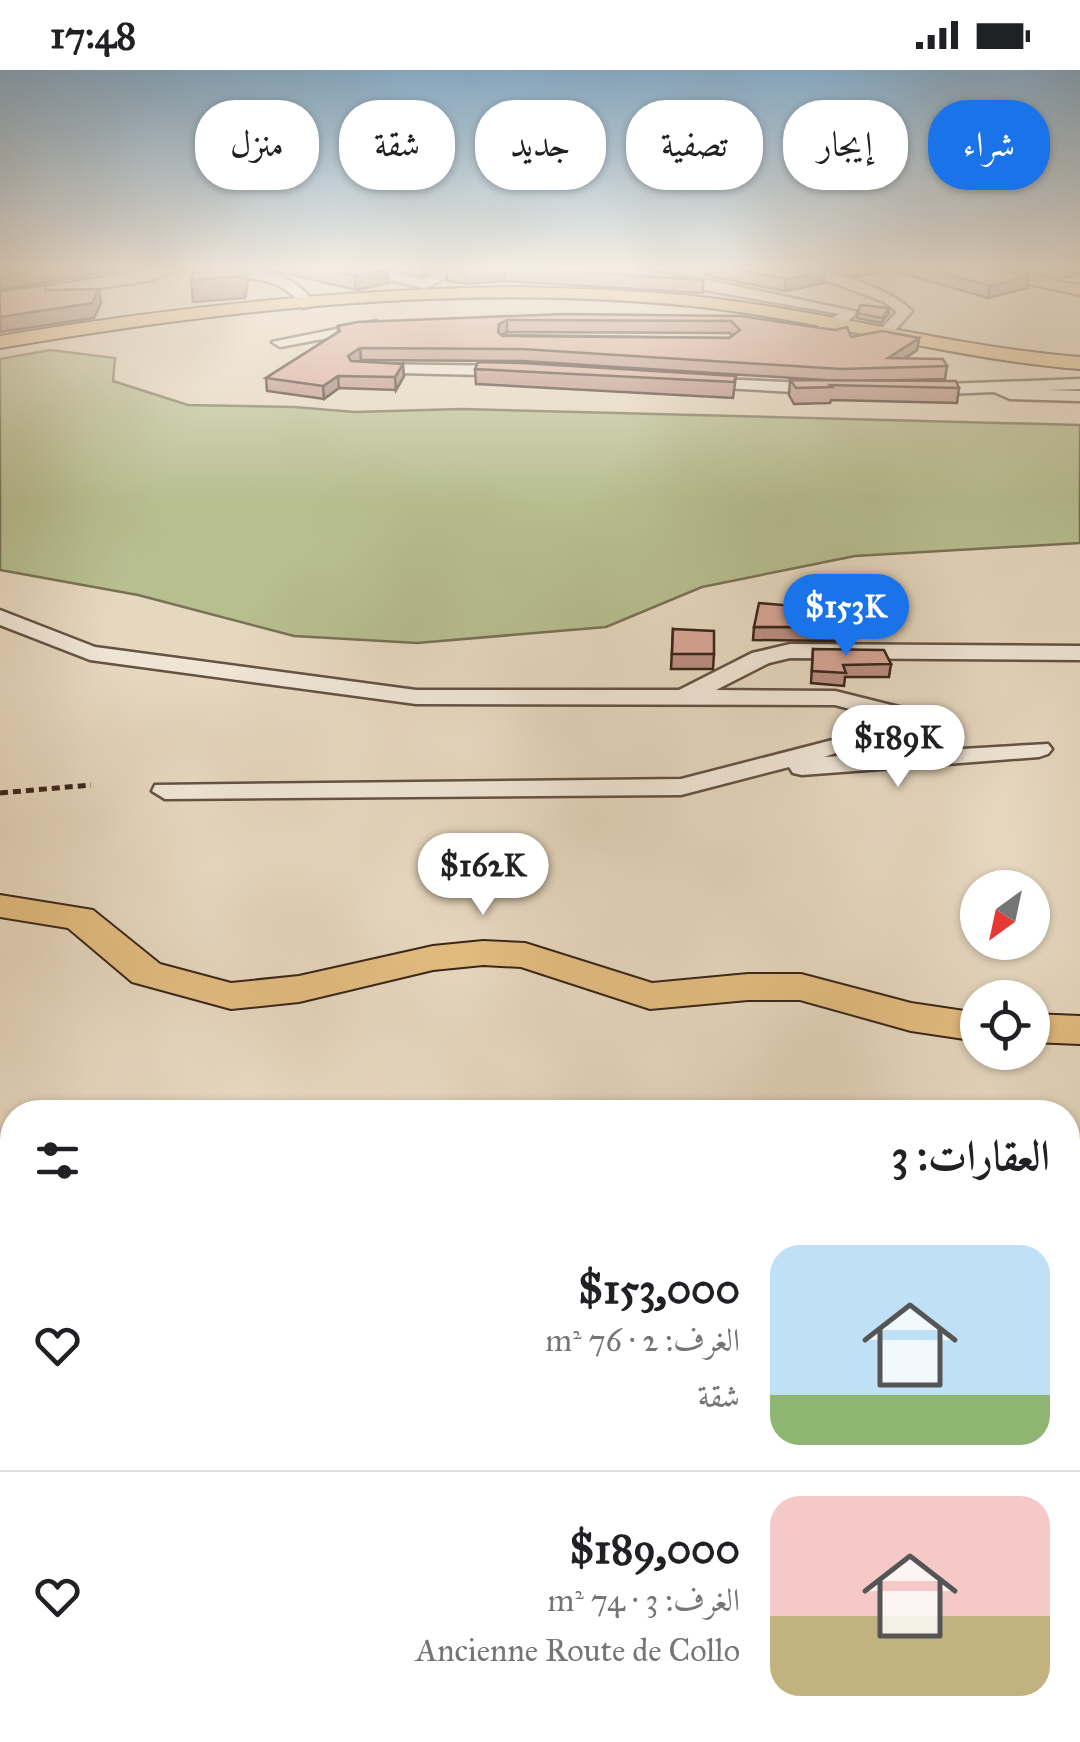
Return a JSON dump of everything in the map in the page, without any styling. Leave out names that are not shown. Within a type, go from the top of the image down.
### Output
[{"type":"main road","points":[[905,345],[981,358],[1080,366]]},
{"type":"main road","points":[[0,906],[80,918],[146,974],[231,996],[299,990],[433,958],[484,953],[525,955],[650,996],[748,987],[801,987],[911,1017],[960,1025]]},
{"type":"main road","points":[[1050,1029],[1080,1030]]},
{"type":"street","points":[[360,369],[538,372]]},
{"type":"street","points":[[677,382],[845,390]]},
{"type":"street","points":[[896,390],[1080,384]]},
{"type":"street","points":[[997,387],[1010,394],[1080,396]]},
{"type":"street","points":[[0,618],[90,653],[416,697],[835,698],[906,716],[899,724],[853,742],[680,787],[165,791]]},
{"type":"street","points":[[669,698],[718,683],[760,655],[790,651],[1080,653]]},
{"type":"street","points":[[754,768],[846,767],[1039,749]]},
{"type":"path","points":[[0,793],[91,785]]},
{"type":"green space","points":[[50,350],[115,358],[113,381],[188,405],[355,412],[461,409],[1080,425],[1080,543],[855,556],[702,587],[606,627],[417,643],[294,636],[138,595],[0,570],[0,359]]},
{"type":"building","points":[[318,345],[908,345],[888,358],[943,359],[947,366],[841,369],[522,349],[360,348],[348,356],[351,361],[403,364],[395,377],[338,376],[323,386],[266,378]]},
{"type":"building","points":[[478,362],[736,376],[734,382],[475,369]]},
{"type":"building","points":[[790,380],[956,381],[959,388],[796,388]]},
{"type":"building","points":[[759,603],[839,610],[841,627],[754,627]]},
{"type":"building","points":[[673,629],[714,631],[714,654],[672,654]]},
{"type":"building","points":[[813,649],[884,650],[891,664],[843,665],[846,673],[812,671]]}]
